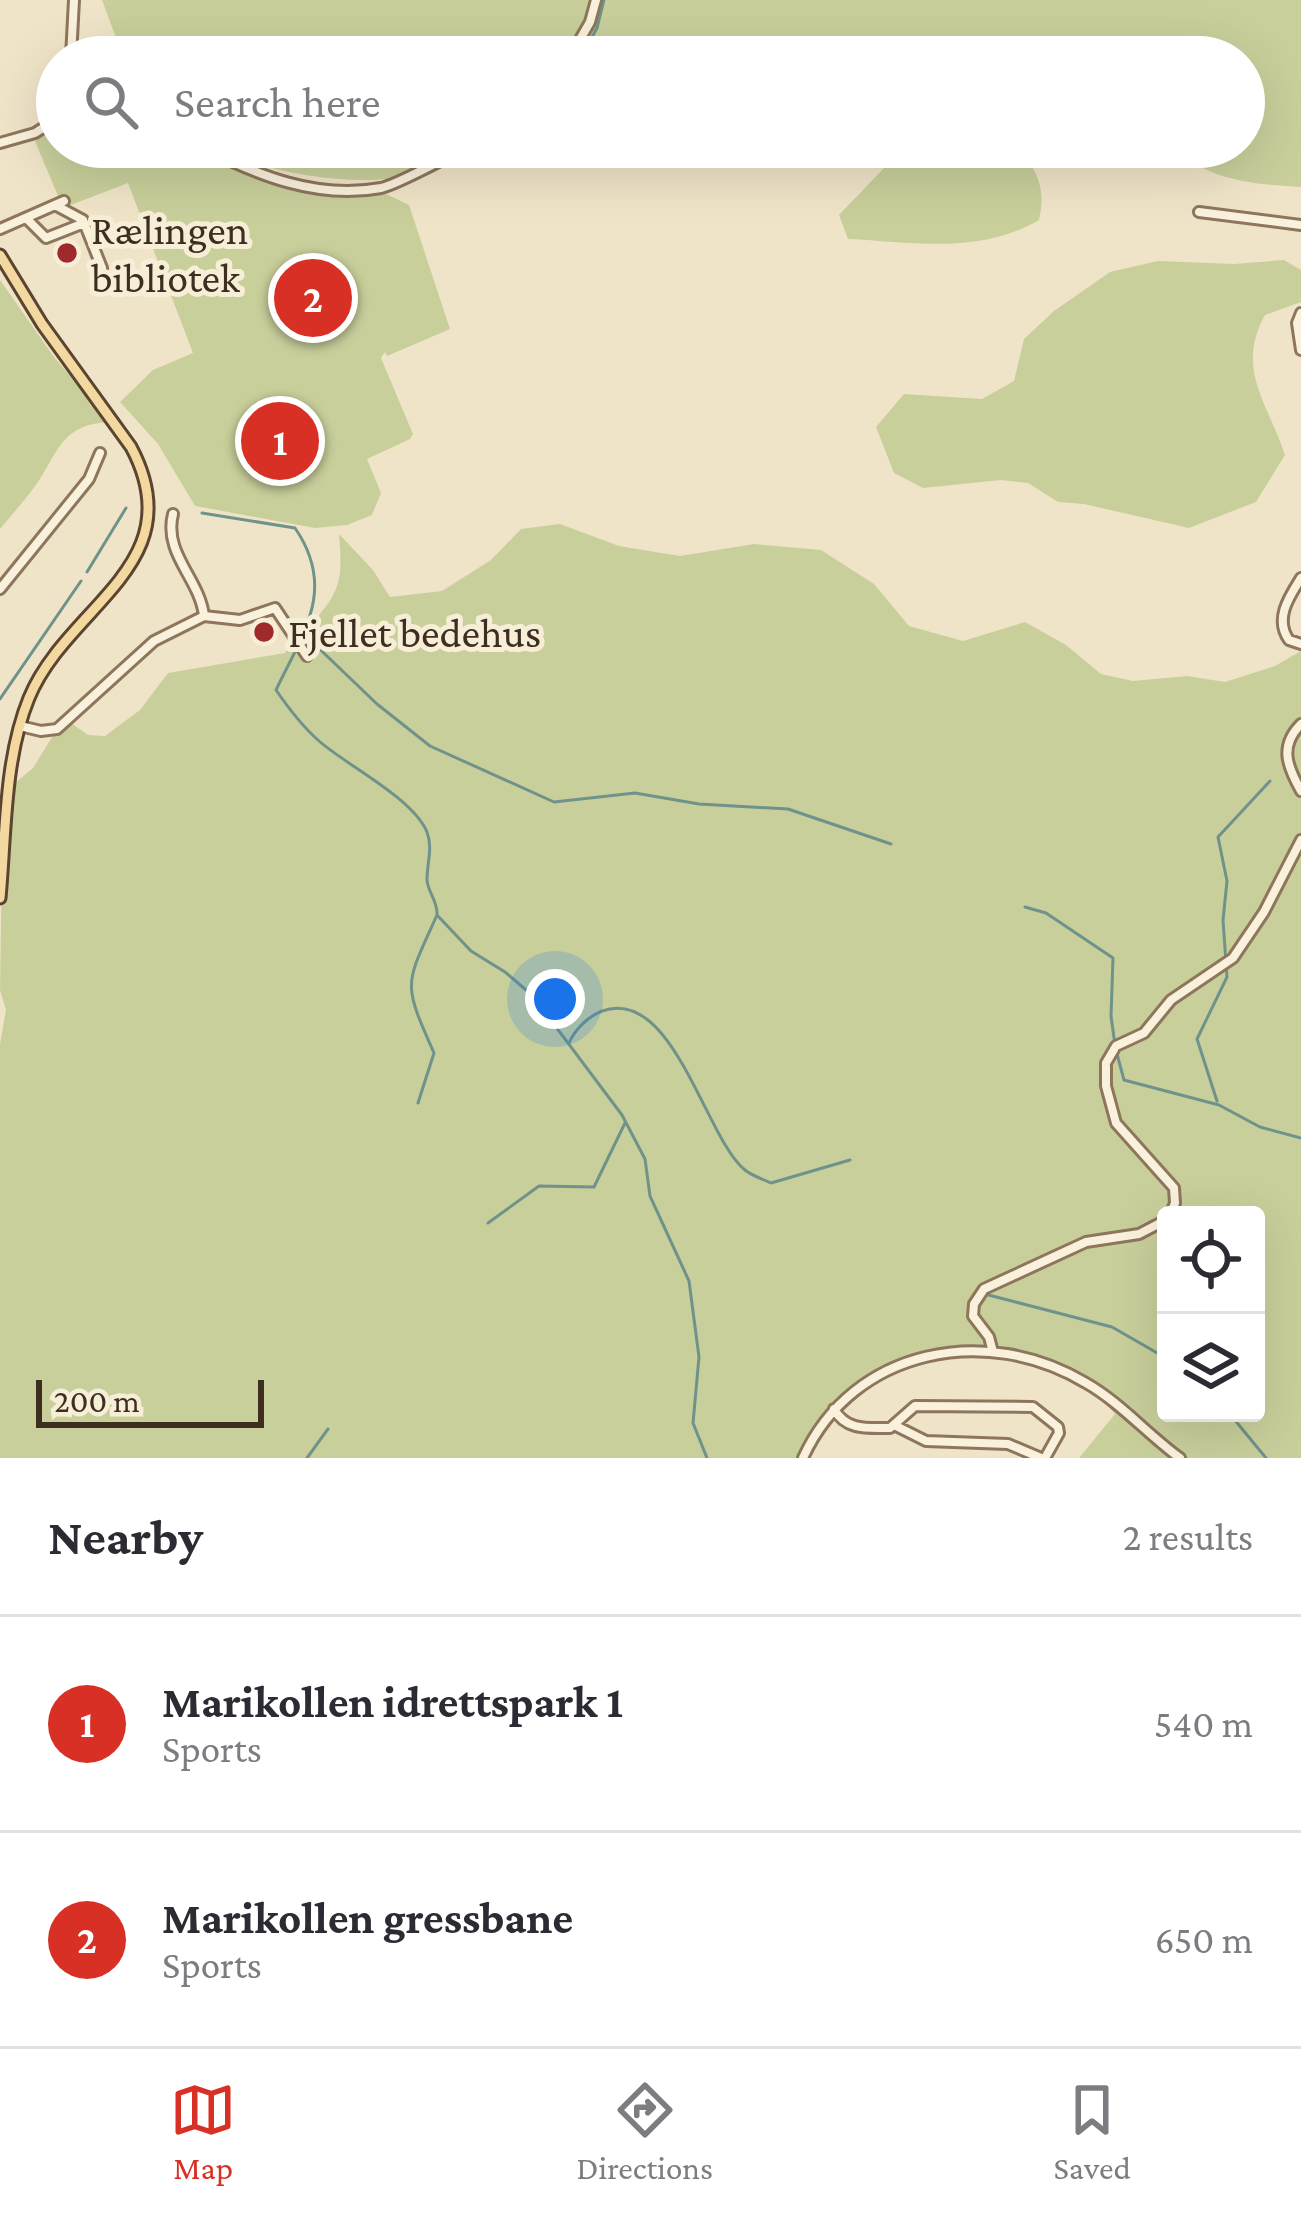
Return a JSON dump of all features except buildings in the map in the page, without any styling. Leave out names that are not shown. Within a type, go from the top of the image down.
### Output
[{"type":"main road","points":[[0,255],[142,467],[148,502],[136,560],[121,583],[53,654],[34,686],[8,775],[0,898]]},
{"type":"street","points":[[72,36],[74,0]]},
{"type":"street","points":[[582,36],[596,0]]},
{"type":"street","points":[[0,143],[36,132]]},
{"type":"street","points":[[247,168],[278,182],[326,189],[386,188],[425,168]]},
{"type":"street","points":[[0,229],[60,201],[84,223],[102,268]]},
{"type":"street","points":[[1199,212],[1301,226]]},
{"type":"street","points":[[26,218],[46,238],[84,223]]},
{"type":"street","points":[[1301,313],[1297,322],[1301,350]]},
{"type":"street","points":[[0,590],[89,479],[100,453]]},
{"type":"street","points":[[173,514],[172,545],[203,605],[204,616]]},
{"type":"street","points":[[1301,578],[1287,601],[1282,622],[1289,640],[1301,644]]},
{"type":"street","points":[[20,726],[57,729],[154,640],[204,616],[240,620],[275,608],[307,656]]},
{"type":"street","points":[[1301,724],[1286,754],[1301,791]]},
{"type":"street","points":[[0,768],[8,775]]},
{"type":"street","points":[[1174,1206],[1174,1188],[1116,1123],[1106,1085],[1106,1063],[1116,1046],[1144,1033],[1171,1000],[1233,958],[1264,912],[1301,840]]},
{"type":"street","points":[[993,1352],[989,1337],[973,1316],[974,1304],[984,1289],[1086,1242],[1139,1234],[1157,1223]]},
{"type":"street","points":[[803,1458],[834,1409],[874,1376],[923,1354],[993,1352],[1022,1357],[1087,1383],[1180,1458]]},
{"type":"street","points":[[834,1409],[845,1423],[856,1427],[896,1426],[926,1441],[1008,1444],[1043,1458],[1060,1433],[1033,1407],[915,1406],[896,1426]]},
{"type":"green space","points":[[102,0],[1301,0],[1301,187],[1248,182],[1203,168],[1265,168],[1265,36],[115,36]]},
{"type":"green space","points":[[46,168],[235,168],[276,185],[326,193],[386,194],[409,205],[450,329],[387,356],[385,352],[381,358],[413,434],[367,459],[381,493],[372,515],[347,525],[315,528],[195,506],[158,444],[120,402],[153,370],[193,353],[128,183],[63,208]]},
{"type":"green space","points":[[439,168],[386,179],[349,180],[276,169]]},
{"type":"green space","points":[[884,168],[1032,168],[1042,199],[1039,220],[970,242],[848,239],[839,215]]},
{"type":"green space","points":[[1284,260],[1301,270],[1301,302],[1265,315],[1253,352],[1257,386],[1285,455],[1256,502],[1189,528],[1058,502],[1028,483],[1001,480],[923,488],[894,473],[876,427],[904,394],[982,399],[1014,381],[1024,339],[1054,311],[1110,272],[1158,261],[1234,264]]},
{"type":"green space","points":[[0,280],[54,357],[110,422],[72,433],[0,529]]},
{"type":"green space","points":[[560,524],[619,546],[680,556],[754,544],[821,550],[874,584],[909,626],[963,641],[1025,622],[1066,645],[1101,674],[1133,681],[1187,676],[1225,682],[1275,666],[1301,651],[1301,1458],[1079,1458],[1115,1414],[1090,1390],[1060,1373],[986,1355],[911,1363],[878,1376],[844,1401],[809,1458],[0,1458],[0,1044],[6,1010],[0,990],[3,793],[33,768],[67,720],[88,735],[105,736],[140,710],[168,673],[285,653],[292,638],[310,626],[336,590],[339,534],[373,570],[390,597],[442,591],[491,560],[521,529]]},
{"type":"waterway","points":[[593,36],[604,0]]},
{"type":"waterway","points":[[87,572],[126,508]]},
{"type":"waterway","points":[[202,513],[295,528],[314,571],[315,591],[305,630],[276,690],[319,741],[419,819],[429,838],[427,880],[437,915],[471,951],[532,995],[622,1115],[645,1159],[650,1196],[689,1281],[699,1357],[693,1423],[707,1458]]},
{"type":"waterway","points":[[0,699],[81,581]]},
{"type":"waterway","points":[[306,636],[377,704],[430,746],[554,802],[635,793],[699,804],[788,809],[891,844]]},
{"type":"waterway","points":[[1217,1101],[1197,1039],[1227,977],[1223,920],[1227,881],[1218,837],[1270,781]]},
{"type":"waterway","points":[[1025,907],[1046,913],[1113,958],[1115,1045]]},
{"type":"waterway","points":[[418,1103],[434,1053],[416,1011],[412,984],[437,915]]},
{"type":"waterway","points":[[569,1043],[597,1013],[627,1009],[649,1021],[668,1042],[716,1129],[748,1172],[771,1183],[850,1160]]},
{"type":"waterway","points":[[1117,1054],[1124,1080],[1219,1105],[1260,1127],[1301,1138]]},
{"type":"waterway","points":[[488,1223],[539,1186],[594,1187],[625,1123]]},
{"type":"waterway","points":[[977,1292],[1112,1327],[1157,1353]]},
{"type":"waterway","points":[[1236,1422],[1266,1458]]},
{"type":"waterway","points":[[307,1458],[328,1429]]},
{"type":"place","name":"Rælingen bibliotek","points":[[67,253]]},
{"type":"place","name":"Marikollen gressbane","points":[[313,298]]},
{"type":"place","name":"Marikollen idrettspark 1","points":[[280,441]]},
{"type":"place","name":"Fjellet bedehus","points":[[264,632]]}]
